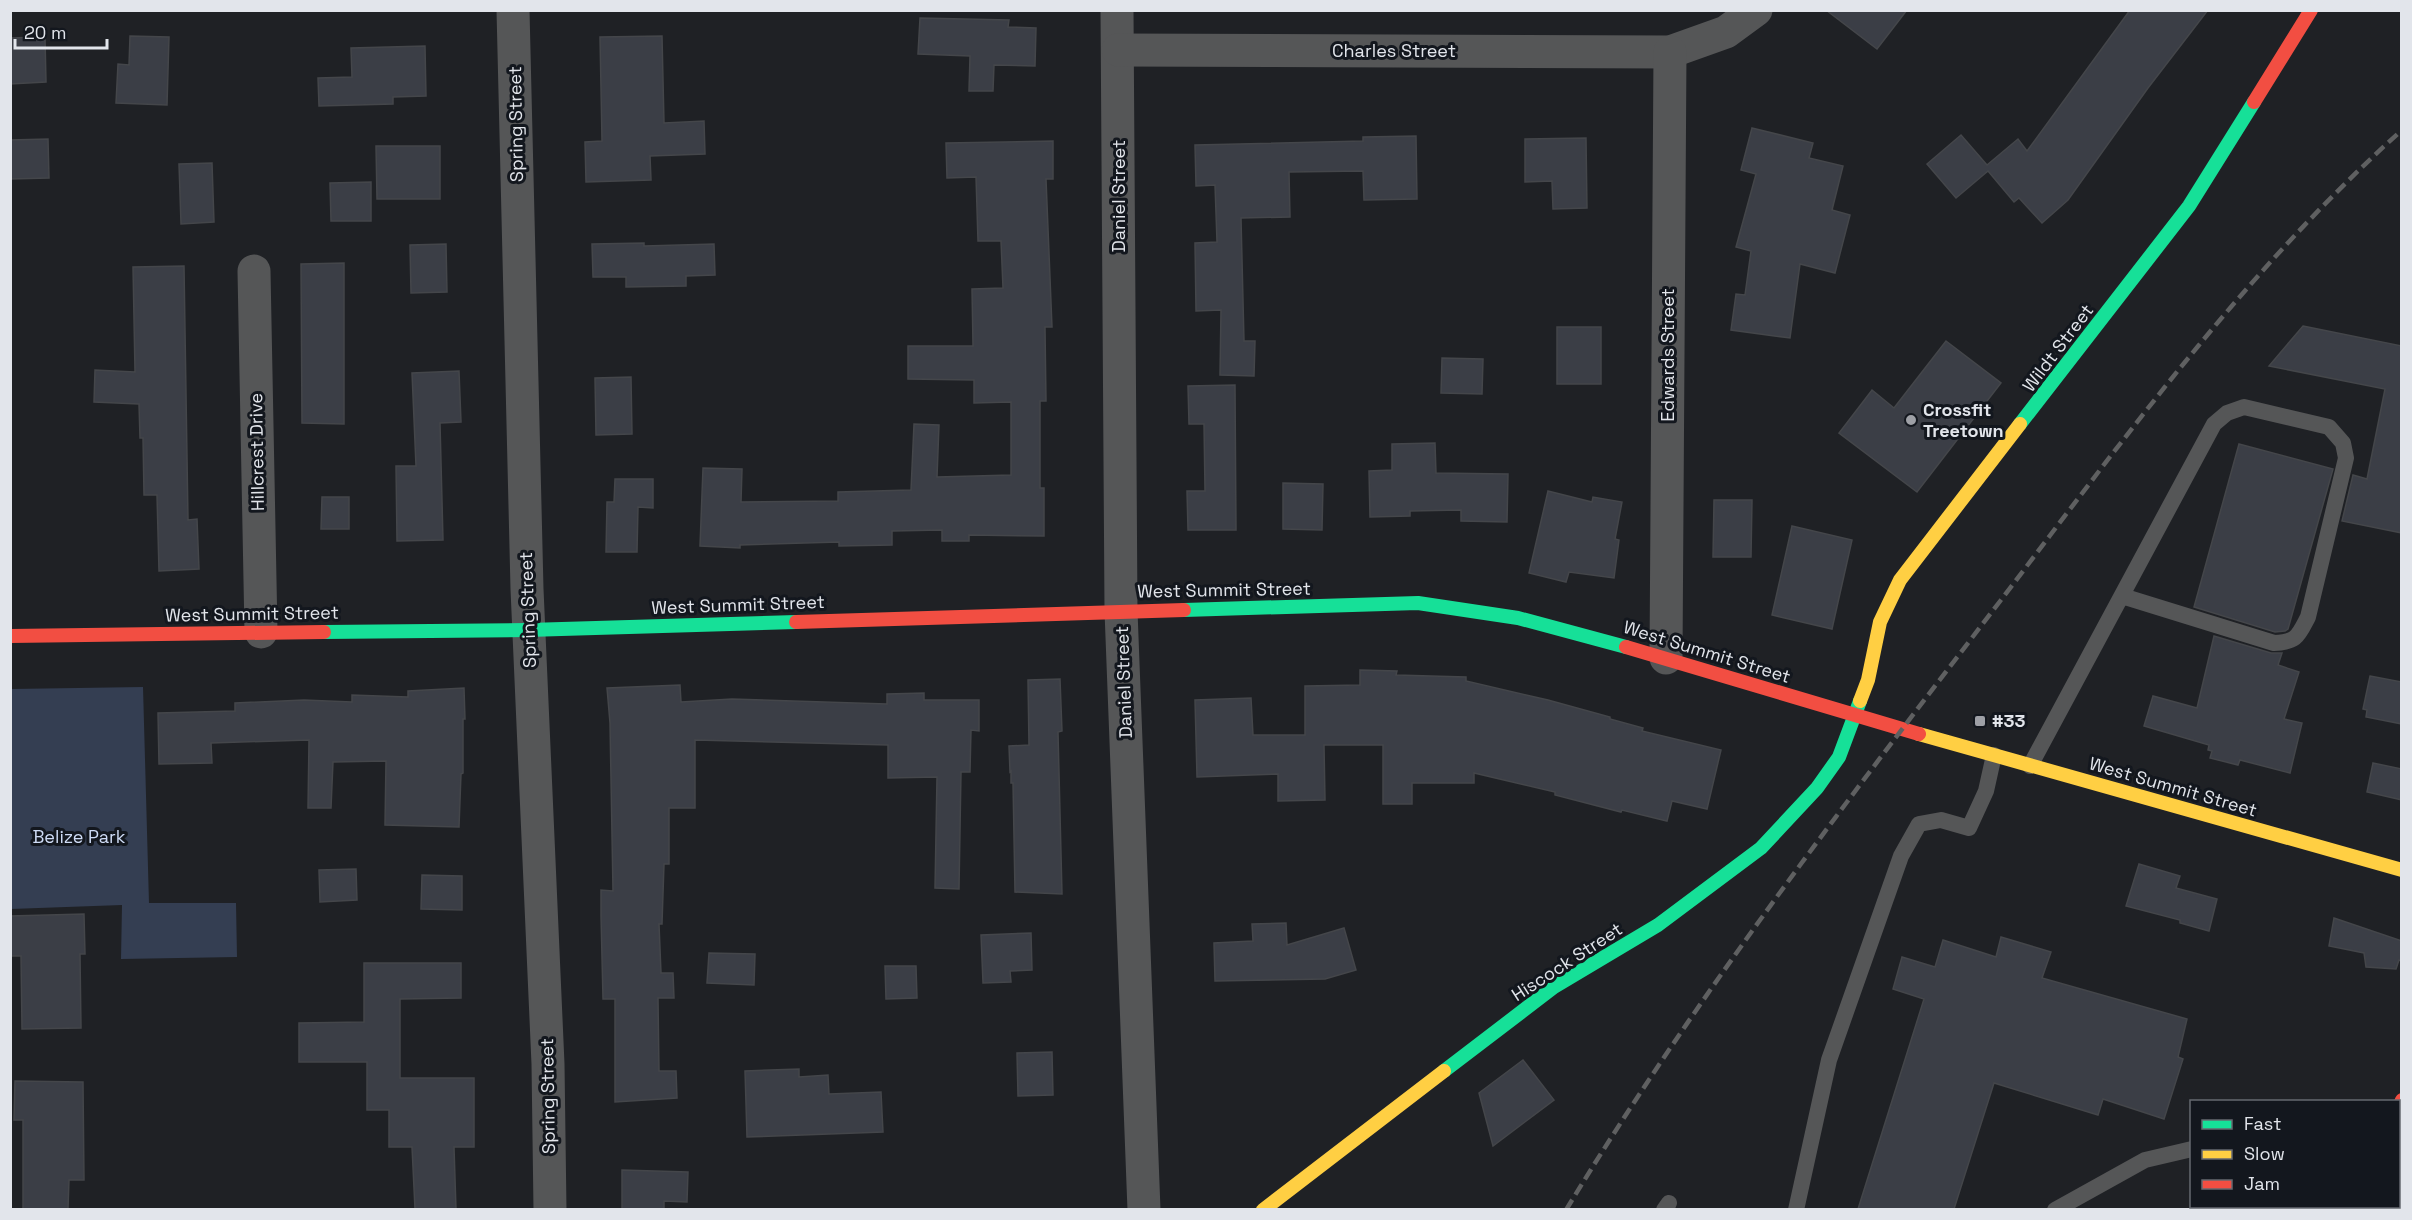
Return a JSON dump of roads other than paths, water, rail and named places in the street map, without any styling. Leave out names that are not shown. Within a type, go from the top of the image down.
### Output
[{"type":"street","name":"Spring Street","points":[[513,10],[528,630],[548,1064],[550,1209]]},
{"type":"street","name":"Daniel Street","points":[[1117,10],[1121,611],[1144,1209]]},
{"type":"street","name":"Charles Street","points":[[1119,50],[1670,52],[1726,32],[1756,10]]},
{"type":"street","name":"Wildt Street","points":[[1856,715],[1869,673],[1880,622],[1900,580],[2189,206],[2311,10]]},
{"type":"street","name":"Edwards Street","points":[[1666,658],[1670,52]]},
{"type":"street","name":"Hillcrest Drive","points":[[254,272],[261,632]]},
{"type":"street","name":"West Summit Street","points":[[10,636],[528,630],[1418,603],[1518,618],[1591,636],[2030,766],[2402,870]]},
{"type":"street","name":"Hiscock Street","points":[[1263,1209],[1554,987],[1658,925],[1761,848],[1817,788],[1839,757],[1856,715]]},
{"type":"lane","points":[[2030,766],[2214,424],[2227,413],[2244,407],[2329,427],[2343,443],[2346,458],[2308,617],[2298,636],[2287,642],[2274,643],[2122,596]]},
{"type":"lane","points":[[1796,1209],[1829,1060],[1901,856],[1919,824],[1941,820],[1969,828],[1986,791],[1994,755]]},
{"type":"lane","points":[[2060,1208],[2145,1160],[2190,1149]]},
{"type":"railway","points":[[1566,1210],[1667,1052],[1775,899],[2142,416],[2190,356],[2292,239],[2345,183],[2402,130]]},
{"type":"place","name":"Crossfit Treetown","points":[[1911,420]]},
{"type":"place","name":"#33","points":[[1980,721]]},
{"type":"park label","name":"Belize Park","points":[[79,837]]}]
